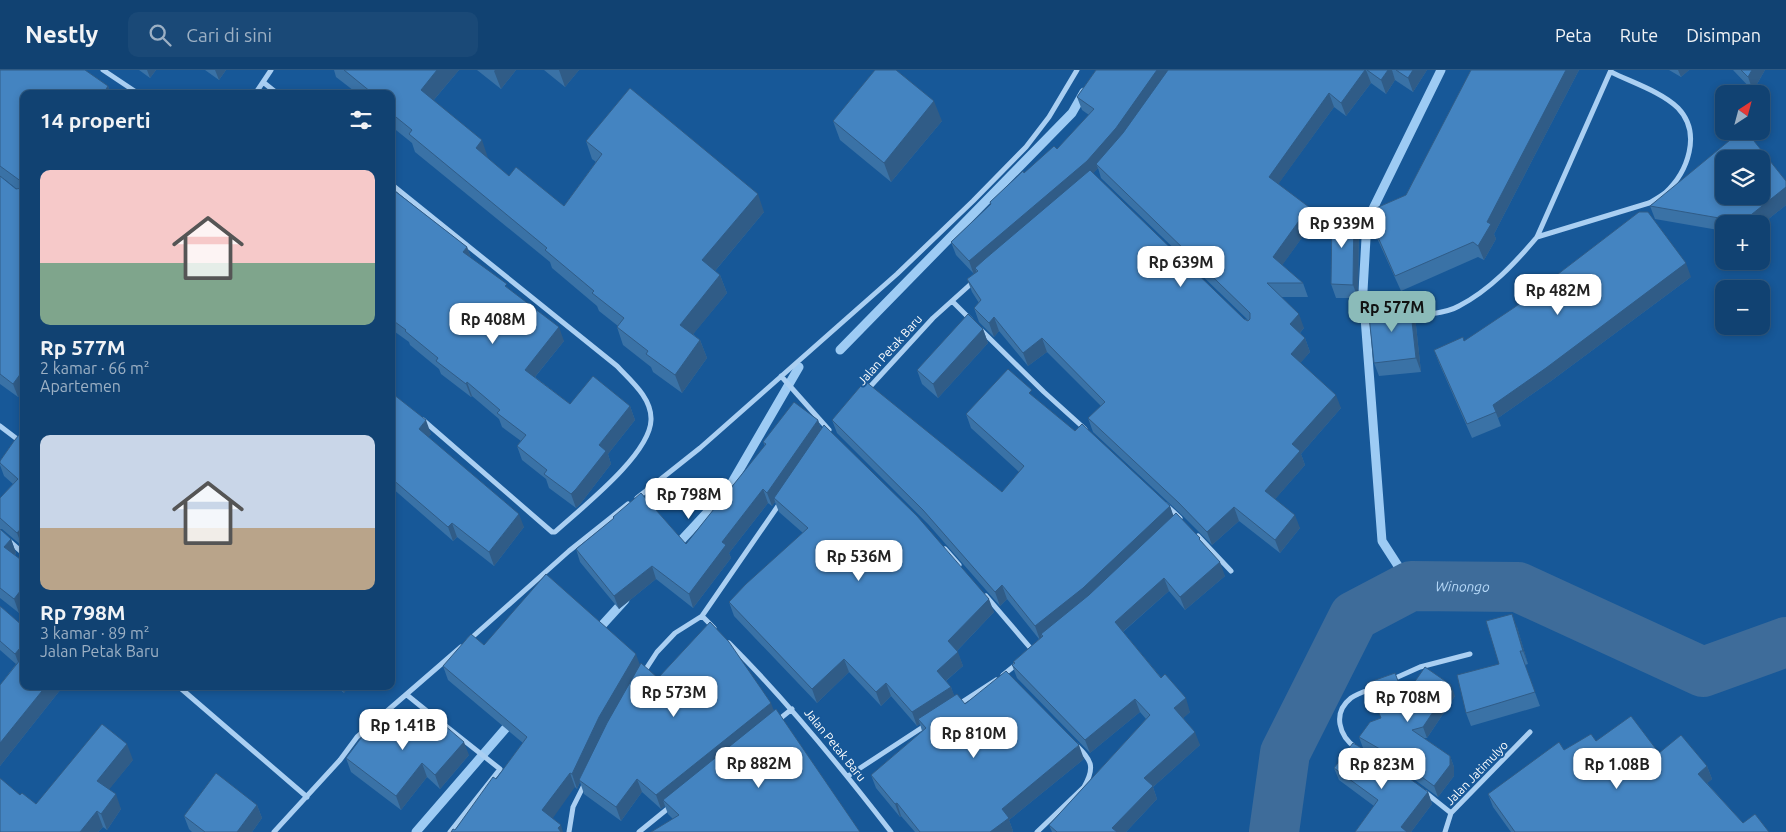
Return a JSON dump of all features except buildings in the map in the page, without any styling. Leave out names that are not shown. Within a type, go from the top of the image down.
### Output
[{"type":"street","points":[[103,70],[133,90]]},
{"type":"street","points":[[258,90],[271,70]]},
{"type":"street","points":[[274,832],[340,760],[357,737],[569,551],[700,448],[897,274],[1019,154],[1049,117],[1077,70]]},
{"type":"street","points":[[1425,315],[1458,307],[1481,292],[1519,258],[1537,237],[1611,71],[1664,98],[1678,109],[1688,123],[1692,139],[1688,156],[1676,180],[1665,193],[1649,204],[1537,237]]},
{"type":"street","points":[[263,82],[273,90]]},
{"type":"street","points":[[395,187],[617,366],[646,400],[651,420],[645,441],[626,468],[555,532],[552,532],[421,419]]},
{"type":"street","name":"Jalan Petak Baru","points":[[861,397],[933,318],[980,275]]},
{"type":"street","points":[[952,301],[1044,392],[1091,435]]},
{"type":"street","points":[[781,376],[836,438]]},
{"type":"street","points":[[824,440],[836,424]]},
{"type":"street","points":[[0,426],[20,438]]},
{"type":"street","points":[[16,450],[20,444]]},
{"type":"street","points":[[639,680],[657,652],[675,633],[702,616],[785,497]]},
{"type":"street","points":[[1160,500],[1188,526]]},
{"type":"street","points":[[1174,526],[1181,520]]},
{"type":"street","points":[[1194,532],[1231,571]]},
{"type":"street","points":[[0,533],[20,550]]},
{"type":"street","points":[[938,541],[964,570]]},
{"type":"street","points":[[983,592],[1033,651]]},
{"type":"street","name":"Jalan Petak Baru","points":[[702,616],[792,709],[848,776],[891,832]]},
{"type":"street","points":[[1026,656],[1040,645]]},
{"type":"street","points":[[1360,751],[1348,742],[1341,731],[1340,720],[1344,707],[1352,698],[1420,667],[1470,654]]},
{"type":"street","points":[[956,705],[1020,662]]},
{"type":"street","points":[[1006,673],[1013,679]]},
{"type":"street","points":[[183,690],[307,797]]},
{"type":"street","points":[[406,695],[500,769],[450,832]]},
{"type":"street","points":[[769,727],[792,709]]},
{"type":"street","points":[[848,776],[931,722]]},
{"type":"street","name":"Jalan Jatimulyo","points":[[1445,832],[1451,813],[1530,732]]},
{"type":"street","points":[[1037,832],[1084,786],[1088,779],[1090,771],[1088,757],[1070,739]]},
{"type":"street","points":[[569,832],[573,807],[588,775]]},
{"type":"street","points":[[1422,791],[1451,813]]},
{"type":"street","points":[[639,832],[677,801]]},
{"type":"waterway","points":[[1411,586],[1382,541],[1363,291],[1367,221],[1441,70]]},
{"type":"waterway","points":[[840,350],[1072,113],[1084,92]]},
{"type":"waterway","points":[[675,547],[727,491],[799,367]]},
{"type":"waterway","name":"Winongo","points":[[1274,832],[1285,753],[1354,616],[1411,586],[1518,587],[1703,672],[1786,642]]},
{"type":"waterway","points":[[595,633],[625,600]]},
{"type":"waterway","points":[[416,832],[512,721]]}]
